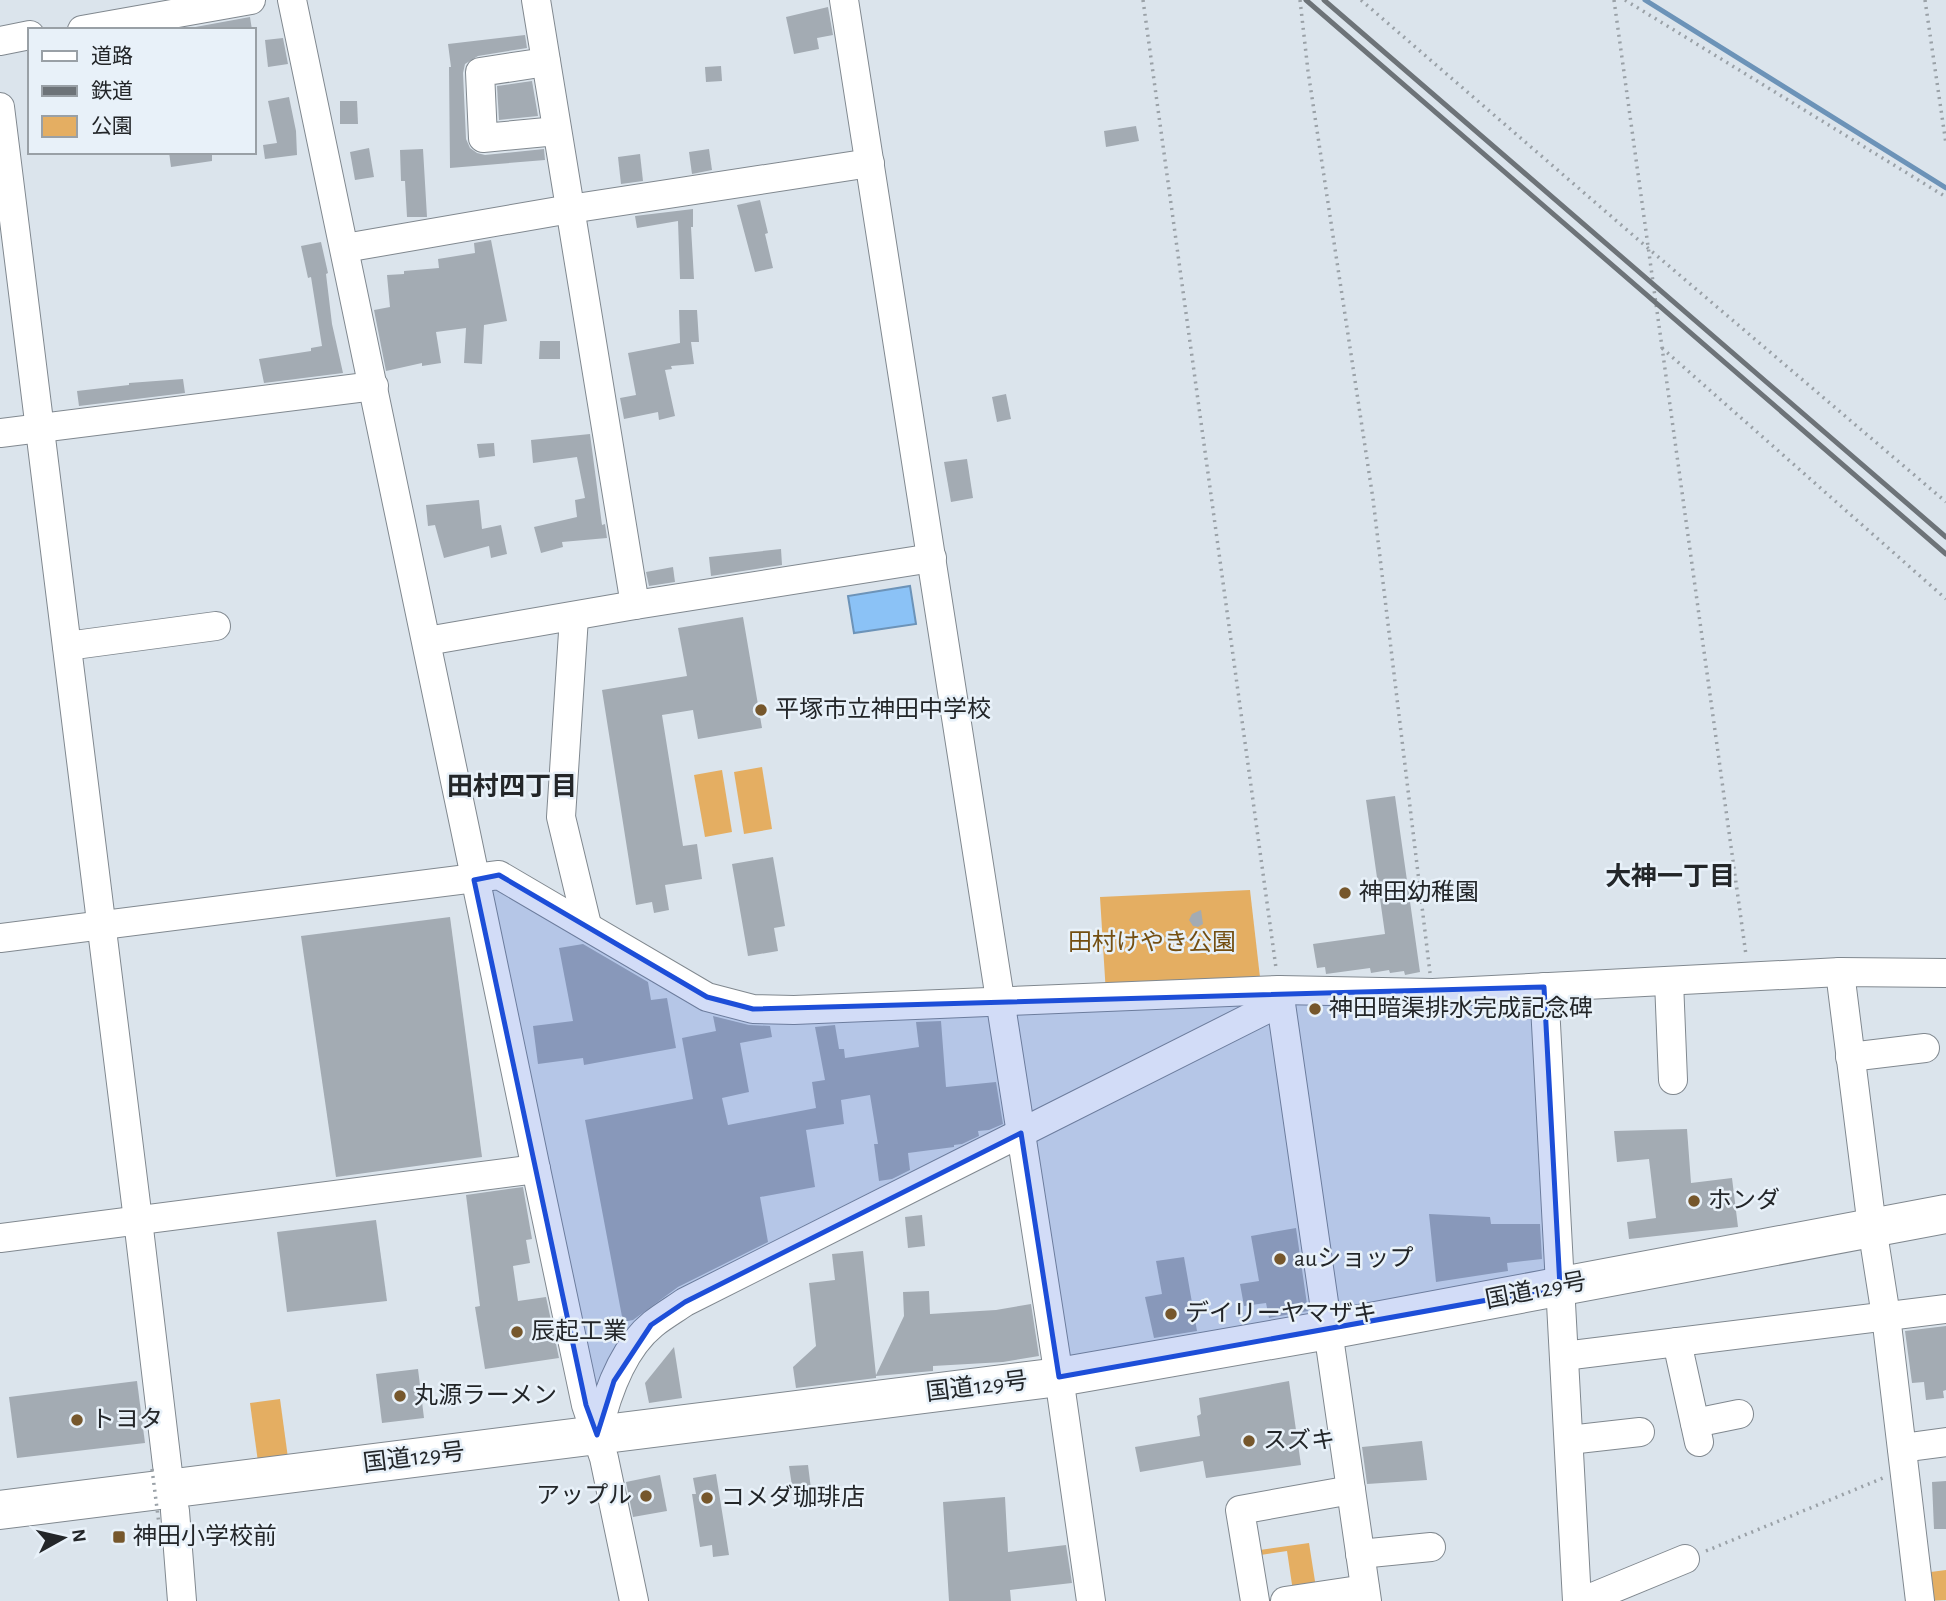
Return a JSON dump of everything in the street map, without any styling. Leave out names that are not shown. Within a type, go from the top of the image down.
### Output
[{"type":"highway","name":"国道129号","points":[[0,1510],[164,1501],[1061,1388],[1874,1239],[1946,1214]]},
{"type":"highway","name":"国道129号","points":[[1874,1239],[1946,1239]]},
{"type":"highway","name":"国道129号","points":[[0,1534],[164,1501]]},
{"type":"street","points":[[93,28],[251,0]]},
{"type":"street","points":[[292,0],[586,1405],[601,1446],[634,1601]]},
{"type":"street","points":[[537,0],[635,605]]},
{"type":"street","points":[[844,0],[1061,1388],[1091,1601]]},
{"type":"street","points":[[0,41],[28,35]]},
{"type":"street","points":[[546,62],[480,72],[483,138],[557,131]]},
{"type":"street","points":[[0,107],[138,1220],[164,1501],[182,1601]]},
{"type":"street","points":[[345,248],[570,209],[870,163]]},
{"type":"street","points":[[0,433],[374,386]]},
{"type":"street","points":[[427,641],[932,558]]},
{"type":"street","points":[[574,617],[561,817],[587,926]]},
{"type":"street","points":[[67,646],[216,626]]},
{"type":"street","points":[[0,938],[499,875],[707,997],[754,1009],[1433,993],[1840,972],[1946,973]]},
{"type":"street","points":[[1840,972],[1886,1316],[1920,1601]]},
{"type":"street","points":[[1669,981],[1673,1080]]},
{"type":"street","points":[[1544,987],[1577,1601]]},
{"type":"street","points":[[601,1446],[604,1408],[614,1381],[630,1352],[651,1325],[685,1302],[1021,1133],[1280,996]]},
{"type":"street","points":[[1280,996],[1366,1595],[1285,1601]]},
{"type":"street","points":[[1850,1057],[1925,1048]]},
{"type":"street","points":[[0,1238],[536,1169]]},
{"type":"street","points":[[1564,1356],[1946,1308]]},
{"type":"street","points":[[1676,1342],[1697,1433],[1739,1414]]},
{"type":"street","points":[[1569,1440],[1640,1432]]},
{"type":"street","points":[[1903,1458],[1946,1443]]},
{"type":"street","points":[[1255,1601],[1240,1510],[1351,1490]]},
{"type":"street","points":[[1360,1554],[1432,1547]]},
{"type":"street","points":[[1583,1601],[1685,1559]]},
{"type":"path","points":[[1143,0],[1280,996]]},
{"type":"path","points":[[1300,0],[1310,85],[1373,499],[1433,993]]},
{"type":"path","points":[[1361,0],[1946,502]]},
{"type":"path","points":[[1614,0],[1749,976]]},
{"type":"path","points":[[1625,0],[1946,197]]},
{"type":"path","points":[[1925,0],[1946,145]]},
{"type":"path","points":[[1660,347],[1946,599]]},
{"type":"path","points":[[1685,1559],[1903,1458]]},
{"type":"highlighted area","points":[[499,875],[707,997],[753,1009],[1544,987],[1560,1287],[1059,1377],[1021,1133],[685,1302],[651,1325],[614,1381],[597,1435],[586,1405],[474,880]]},
{"type":"green space","points":[[762,767],[772,829],[744,834],[734,772]]},
{"type":"green space","points":[[722,770],[732,832],[705,837],[694,775]]},
{"type":"green space","name":"田村けやき公園","points":[[1250,890],[1261,986],[1106,994],[1100,897]]},
{"type":"green space","points":[[280,1399],[288,1458],[258,1462],[250,1403]]},
{"type":"green space","points":[[1309,1543],[1317,1594],[1294,1598],[1287,1551],[1254,1556],[1253,1551]]},
{"type":"green space","points":[[1946,1570],[1946,1600],[1927,1601],[1923,1573]]},
{"type":"water","points":[[910,586],[916,624],[854,633],[848,596]]},
{"type":"building","points":[[828,7],[833,35],[817,38],[819,49],[794,54],[786,17]]},
{"type":"building","points":[[250,17],[252,28],[190,28]]},
{"type":"building","points":[[525,35],[527,48],[478,56],[465,64],[463,73],[466,139],[470,148],[477,153],[485,155],[544,149],[545,160],[450,168],[451,67],[448,44]]},
{"type":"building","points":[[283,38],[288,64],[268,67],[265,40]]},
{"type":"building","points":[[721,66],[722,81],[706,82],[705,67]]},
{"type":"building","points":[[532,81],[538,116],[499,120],[497,86]]},
{"type":"building","points":[[289,97],[296,131],[297,155],[265,159],[263,145],[277,143],[268,101]]},
{"type":"building","points":[[340,101],[357,101],[358,124],[340,124]]},
{"type":"building","points":[[1136,126],[1139,141],[1106,147],[1104,131]]},
{"type":"building","points":[[369,148],[374,177],[355,180],[350,152]]},
{"type":"building","points":[[423,149],[427,217],[407,217],[405,181],[401,181],[400,150]]},
{"type":"building","points":[[709,149],[712,170],[692,174],[689,152]]},
{"type":"building","points":[[169,154],[212,154],[212,161],[171,167]]},
{"type":"building","points":[[640,154],[643,181],[621,184],[618,157]]},
{"type":"building","points":[[760,200],[773,268],[755,272],[737,205]]},
{"type":"building","points":[[693,209],[691,227],[694,279],[680,279],[678,221],[637,228],[635,216]]},
{"type":"building","points":[[491,240],[507,321],[484,325],[482,364],[464,363],[466,328],[436,332],[441,363],[422,366],[422,363],[386,371],[374,310],[390,307],[387,275],[439,268],[438,259],[475,253],[474,243]]},
{"type":"building","points":[[321,242],[328,273],[332,324],[343,373],[264,383],[259,359],[311,351],[311,348],[322,346],[311,277],[308,278],[301,246]]},
{"type":"building","points":[[679,310],[697,310],[699,342],[691,342],[694,364],[671,366],[672,369],[665,370],[675,416],[659,420],[658,412],[624,419],[620,398],[636,395],[628,353],[680,343]]},
{"type":"building","points":[[540,341],[560,341],[560,359],[539,359]]},
{"type":"building","points":[[183,379],[185,393],[79,406],[77,391]]},
{"type":"building","points":[[1006,394],[1011,419],[997,422],[992,397]]},
{"type":"building","points":[[590,434],[602,525],[605,524],[607,538],[562,542],[563,547],[541,553],[534,527],[577,517],[575,500],[585,498],[577,457],[533,463],[531,440]]},
{"type":"building","points":[[494,443],[495,456],[479,458],[477,444]]},
{"type":"building","points":[[967,459],[973,498],[951,502],[944,462]]},
{"type":"building","points":[[479,500],[482,529],[501,525],[507,554],[491,558],[489,546],[444,558],[435,525],[428,526],[426,505]]},
{"type":"building","points":[[781,549],[782,565],[711,576],[709,557]]},
{"type":"building","points":[[673,567],[675,582],[649,586],[646,572]]},
{"type":"building","points":[[743,617],[762,728],[698,739],[693,710],[662,715],[683,846],[697,844],[702,879],[665,885],[669,910],[654,913],[652,902],[636,905],[602,690],[687,676],[678,628]]},
{"type":"building","points":[[1395,796],[1420,972],[1405,975],[1404,971],[1390,973],[1389,970],[1371,973],[1370,968],[1326,974],[1325,967],[1317,968],[1313,944],[1385,934],[1366,800]]},
{"type":"building","points":[[773,857],[785,926],[774,928],[778,951],[748,956],[732,864]]},
{"type":"building","points":[[1201,910],[1203,924],[1193,926],[1189,920],[1192,914]]},
{"type":"building","points":[[450,917],[482,1157],[336,1177],[301,936]]},
{"type":"building","points":[[583,944],[648,982],[651,1000],[667,998],[676,1048],[584,1065],[583,1058],[538,1064],[533,1026],[573,1021],[559,948]]},
{"type":"building","points":[[713,1016],[749,1025],[770,1026],[772,1037],[740,1043],[749,1092],[722,1098],[728,1125],[816,1108],[812,1082],[825,1080],[815,1027],[835,1025],[839,1049],[844,1049],[845,1058],[919,1047],[916,1022],[941,1021],[946,1087],[996,1082],[1003,1124],[978,1131],[979,1136],[954,1147],[908,1153],[910,1170],[892,1179],[879,1181],[874,1144],[878,1144],[870,1095],[841,1100],[844,1124],[806,1130],[815,1187],[760,1197],[768,1242],[678,1287],[633,1320],[623,1322],[585,1120],[693,1099],[682,1038],[716,1031]]},
{"type":"building","name":"ホンダ","points":[[1687,1129],[1691,1183],[1732,1178],[1738,1227],[1629,1239],[1627,1222],[1656,1218],[1649,1159],[1617,1162],[1614,1131]]},
{"type":"building","points":[[523,1187],[532,1239],[526,1240],[530,1263],[513,1266],[518,1301],[546,1297],[559,1358],[485,1369],[475,1307],[480,1306],[466,1195]]},
{"type":"building","points":[[1429,1214],[1490,1217],[1491,1224],[1540,1224],[1542,1259],[1507,1263],[1508,1271],[1436,1282]]},
{"type":"building","points":[[922,1215],[925,1246],[908,1248],[905,1217]]},
{"type":"building","points":[[376,1220],[387,1301],[287,1312],[277,1232]]},
{"type":"building","name":"auショップ","points":[[1296,1228],[1308,1311],[1269,1318],[1266,1303],[1244,1306],[1240,1284],[1259,1281],[1251,1236]]},
{"type":"building","points":[[863,1251],[876,1375],[904,1316],[903,1292],[929,1291],[930,1314],[996,1310],[1031,1304],[1039,1356],[1003,1362],[933,1366],[933,1371],[796,1388],[793,1367],[816,1346],[809,1283],[835,1280],[832,1254]]},
{"type":"building","name":"デイリーヤマザキ","points":[[1184,1257],[1197,1331],[1154,1338],[1145,1297],[1162,1294],[1156,1261]]},
{"type":"building","points":[[1946,1326],[1944,1398],[1926,1400],[1924,1382],[1912,1383],[1905,1331]]},
{"type":"building","points":[[674,1347],[682,1398],[649,1403],[645,1383]]},
{"type":"building","name":"丸源ラーメン","points":[[418,1369],[424,1418],[382,1423],[376,1374]]},
{"type":"building","name":"トヨタ","points":[[137,1381],[145,1443],[17,1458],[9,1397]]},
{"type":"building","name":"スズキ","points":[[1289,1381],[1301,1465],[1206,1478],[1203,1461],[1140,1472],[1135,1447],[1200,1436],[1197,1416],[1201,1414],[1199,1398]]},
{"type":"building","points":[[1422,1441],[1427,1480],[1367,1484],[1362,1447]]},
{"type":"building","points":[[808,1465],[813,1505],[795,1506],[789,1466]]},
{"type":"building","points":[[716,1474],[729,1555],[713,1557],[712,1545],[700,1547],[692,1494],[696,1494],[693,1478]]},
{"type":"building","name":"アップル","points":[[660,1475],[667,1511],[633,1517],[626,1482]]},
{"type":"building","points":[[1946,1481],[1946,1529],[1934,1529],[1932,1482]]},
{"type":"building","points":[[1005,1497],[1008,1552],[1066,1545],[1072,1583],[1010,1590],[1011,1601],[949,1601],[943,1502]]},
{"type":"waterway","points":[[1645,0],[1946,188]]},
{"type":"railway","points":[[1306,0],[1946,554]]},
{"type":"railway","points":[[1324,0],[1946,537]]},
{"type":"place","name":"平塚市立神田中学校","points":[[761,710]]},
{"type":"place","name":"神田幼稚園","points":[[1345,893]]},
{"type":"place","name":"神田暗渠排水完成記念碑","points":[[1315,1009]]},
{"type":"place","name":"ホンダ","points":[[1694,1201]]},
{"type":"place","name":"auショップ","points":[[1280,1259]]},
{"type":"place","name":"デイリーヤマザキ","points":[[1171,1314]]},
{"type":"place","name":"辰起工業","points":[[517,1332]]},
{"type":"place","name":"丸源ラーメン","points":[[400,1396]]},
{"type":"place","name":"トヨタ","points":[[77,1420]]},
{"type":"place","name":"スズキ","points":[[1249,1441]]},
{"type":"place","name":"アップル","points":[[646,1496]]},
{"type":"place","name":"コメダ珈琲店","points":[[707,1498]]},
{"type":"place","name":"神田小学校前","points":[[119,1537]]},
{"type":"district","name":"田村四丁目","points":[[512,787]]},
{"type":"district","name":"大神一丁目","points":[[1670,877]]}]
